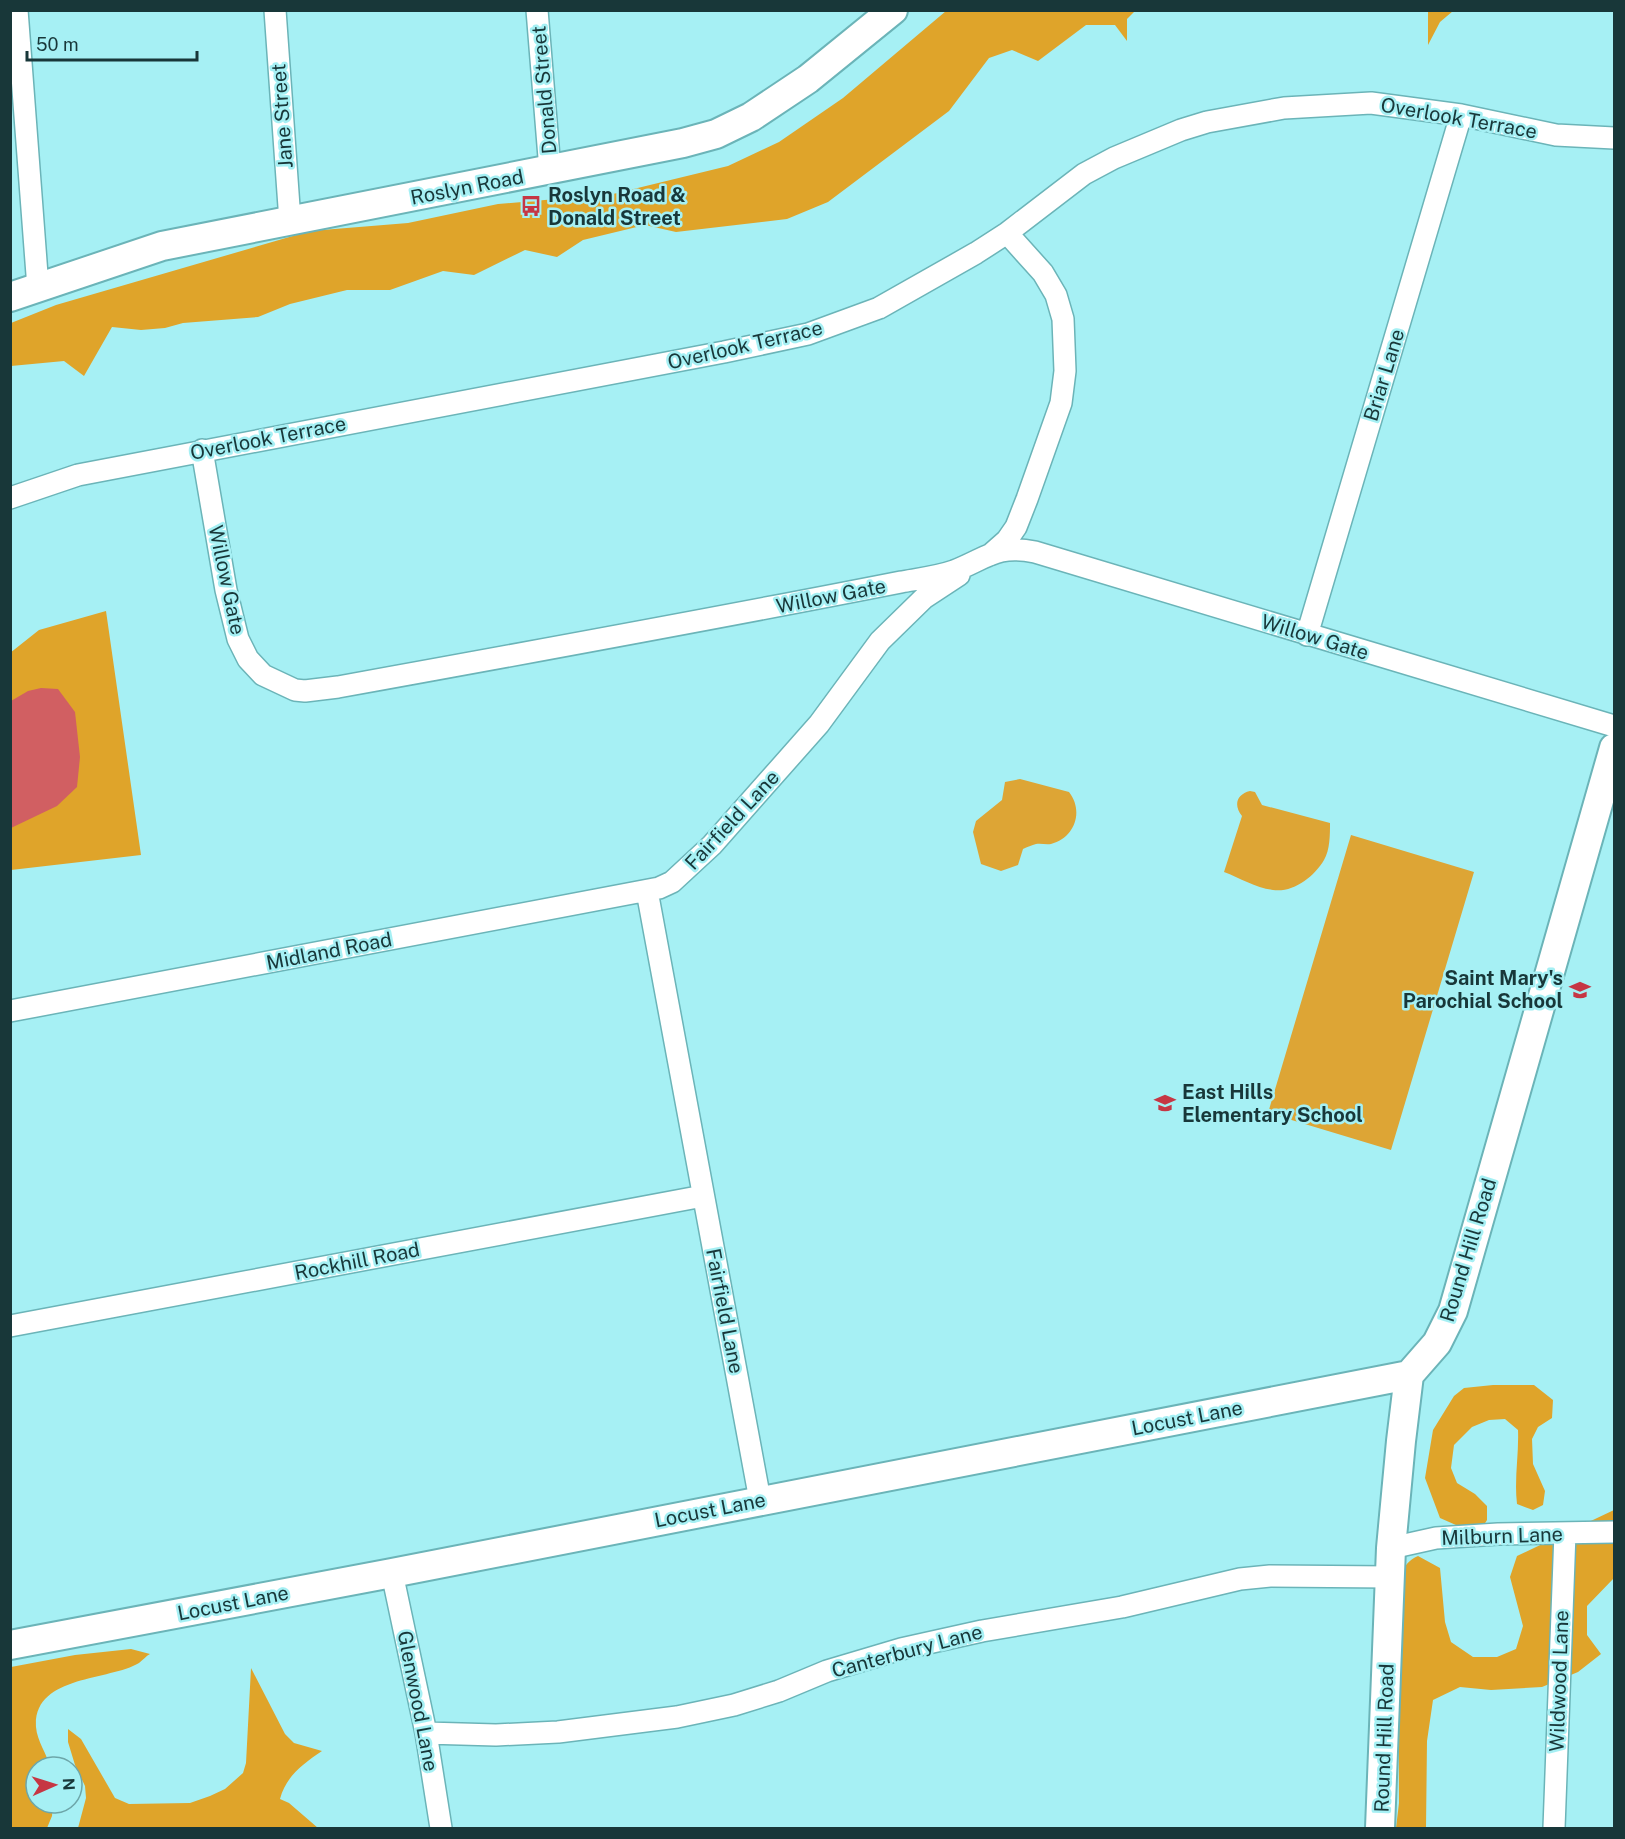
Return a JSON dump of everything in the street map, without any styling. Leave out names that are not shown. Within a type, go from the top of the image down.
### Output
[{"type":"street","points":[[17,10],[38,288]]},
{"type":"street","name":"Jane Street","points":[[275,10],[290,221]]},
{"type":"street","name":"Donald Street","points":[[537,10],[550,170]]},
{"type":"street","name":"Roslyn Road","points":[[10,297],[162,246],[550,170],[683,143],[716,134],[744,121],[808,79],[893,10]]},
{"type":"street","name":"Overlook Terrace","points":[[10,498],[78,475],[808,334],[879,308],[976,253],[1007,233],[1084,174],[1104,163],[1181,130],[1207,122],[1284,108],[1371,103],[1461,115],[1556,135],[1614,138]]},
{"type":"street","name":"Briar Lane","points":[[1307,635],[1461,115]]},
{"type":"street","name":"Fairfield Lane","points":[[760,1500],[647,891],[672,882],[712,845],[819,724],[880,641],[924,598],[996,551],[1016,527],[1061,404],[1065,371],[1063,319],[1056,295],[1042,273],[1007,233]]},
{"type":"street","name":"Willow Gate","points":[[202,450],[226,590],[238,639],[248,659],[263,675],[295,690],[306,691],[350,685],[939,575],[996,551],[1015,549],[1035,552],[1614,726]]},
{"type":"street","name":"Round Hill Road","points":[[1380,1828],[1391,1548],[1409,1375],[1437,1343],[1453,1311],[1505,1125],[1573,898],[1614,748]]},
{"type":"street","name":"Midland Road","points":[[10,1011],[647,891]]},
{"type":"street","name":"Rockhill Road","points":[[10,1326],[703,1196]]},
{"type":"street","name":"Locust Lane","points":[[10,1645],[1409,1375]]},
{"type":"street","name":"Milburn Lane","points":[[1391,1548],[1436,1538],[1498,1534],[1614,1532]]},
{"type":"street","name":"Wildwood Lane","points":[[1554,1828],[1565,1533]]},
{"type":"street","name":"Glenwood Lane","points":[[392,1573],[426,1732],[441,1828]]},
{"type":"street","name":"Canterbury Lane","points":[[426,1732],[496,1735],[558,1732],[677,1717],[734,1705],[779,1691],[827,1671],[901,1649],[982,1631],[1122,1607],[1240,1579],[1270,1576],[1390,1577]]},
{"type":"shaded area","points":[[946,11],[1135,11],[1127,19],[1127,41],[1115,25],[1086,25],[1038,61],[1012,50],[989,58],[949,111],[828,202],[787,219],[676,232],[645,225],[583,240],[557,257],[525,250],[474,275],[443,271],[390,290],[347,290],[290,304],[258,317],[183,323],[165,328],[141,330],[112,327],[84,376],[64,361],[11,366],[11,323],[56,305],[310,231],[408,223],[498,204],[613,194],[728,166],[779,142],[843,98]]},
{"type":"shaded area","points":[[1428,11],[1453,11],[1440,22],[1428,45]]},
{"type":"shaded area","points":[[106,611],[141,855],[11,870],[10,653],[39,630]]},
{"type":"shaded area","points":[[41,688],[58,689],[75,712],[80,757],[77,787],[57,806],[11,828],[11,701],[28,691]]},
{"type":"shaded area","points":[[1020,779],[1069,792],[1076,807],[1075,823],[1066,836],[1059,841],[1051,844],[1036,844],[1023,849],[1018,865],[1001,871],[981,864],[973,832],[976,821],[1002,800],[1005,782]]},
{"type":"shaded area","points":[[1250,791],[1255,792],[1262,805],[1330,823],[1329,847],[1324,860],[1309,878],[1295,886],[1281,890],[1267,889],[1224,872],[1242,816],[1237,804],[1238,800]]},
{"type":"shaded area","points":[[1351,835],[1474,872],[1391,1150],[1268,1113]]},
{"type":"shaded area","points":[[1534,1385],[1553,1400],[1552,1418],[1538,1427],[1532,1439],[1533,1464],[1545,1491],[1543,1505],[1533,1510],[1517,1504],[1518,1430],[1505,1419],[1489,1420],[1472,1427],[1454,1445],[1451,1468],[1457,1483],[1475,1494],[1487,1506],[1487,1520],[1482,1528],[1465,1529],[1440,1518],[1425,1478],[1433,1430],[1454,1396],[1464,1388]]},
{"type":"shaded area","points":[[1614,1510],[1614,1578],[1587,1606],[1587,1635],[1601,1654],[1578,1672],[1542,1687],[1491,1690],[1460,1687],[1433,1700],[1427,1741],[1426,1828],[1396,1828],[1399,1803],[1398,1598],[1400,1578],[1404,1568],[1418,1556],[1440,1568],[1445,1622],[1451,1642],[1473,1657],[1497,1657],[1516,1649],[1523,1626],[1510,1577],[1517,1556]]},
{"type":"shaded area","points":[[131,1649],[150,1654],[139,1663],[126,1669],[75,1682],[59,1689],[47,1698],[38,1710],[36,1727],[46,1755],[24,1755],[24,1815],[52,1816],[47,1828],[11,1828],[11,1667],[75,1655]]},
{"type":"shaded area","points":[[251,1668],[285,1734],[294,1743],[322,1751],[291,1777],[280,1799],[289,1803],[318,1828],[78,1828],[81,1815],[84,1815],[86,1798],[84,1755],[72,1755],[68,1742],[68,1729],[81,1739],[115,1798],[129,1804],[190,1803],[210,1796],[225,1789],[243,1773],[246,1763]]},
{"type":"place","name":"Roslyn Road & Donald Street","points":[[531,206]]},
{"type":"place","name":"Saint Mary's Parochial School","points":[[1580,990]]},
{"type":"place","name":"East Hills Elementary School","points":[[1165,1103]]}]
